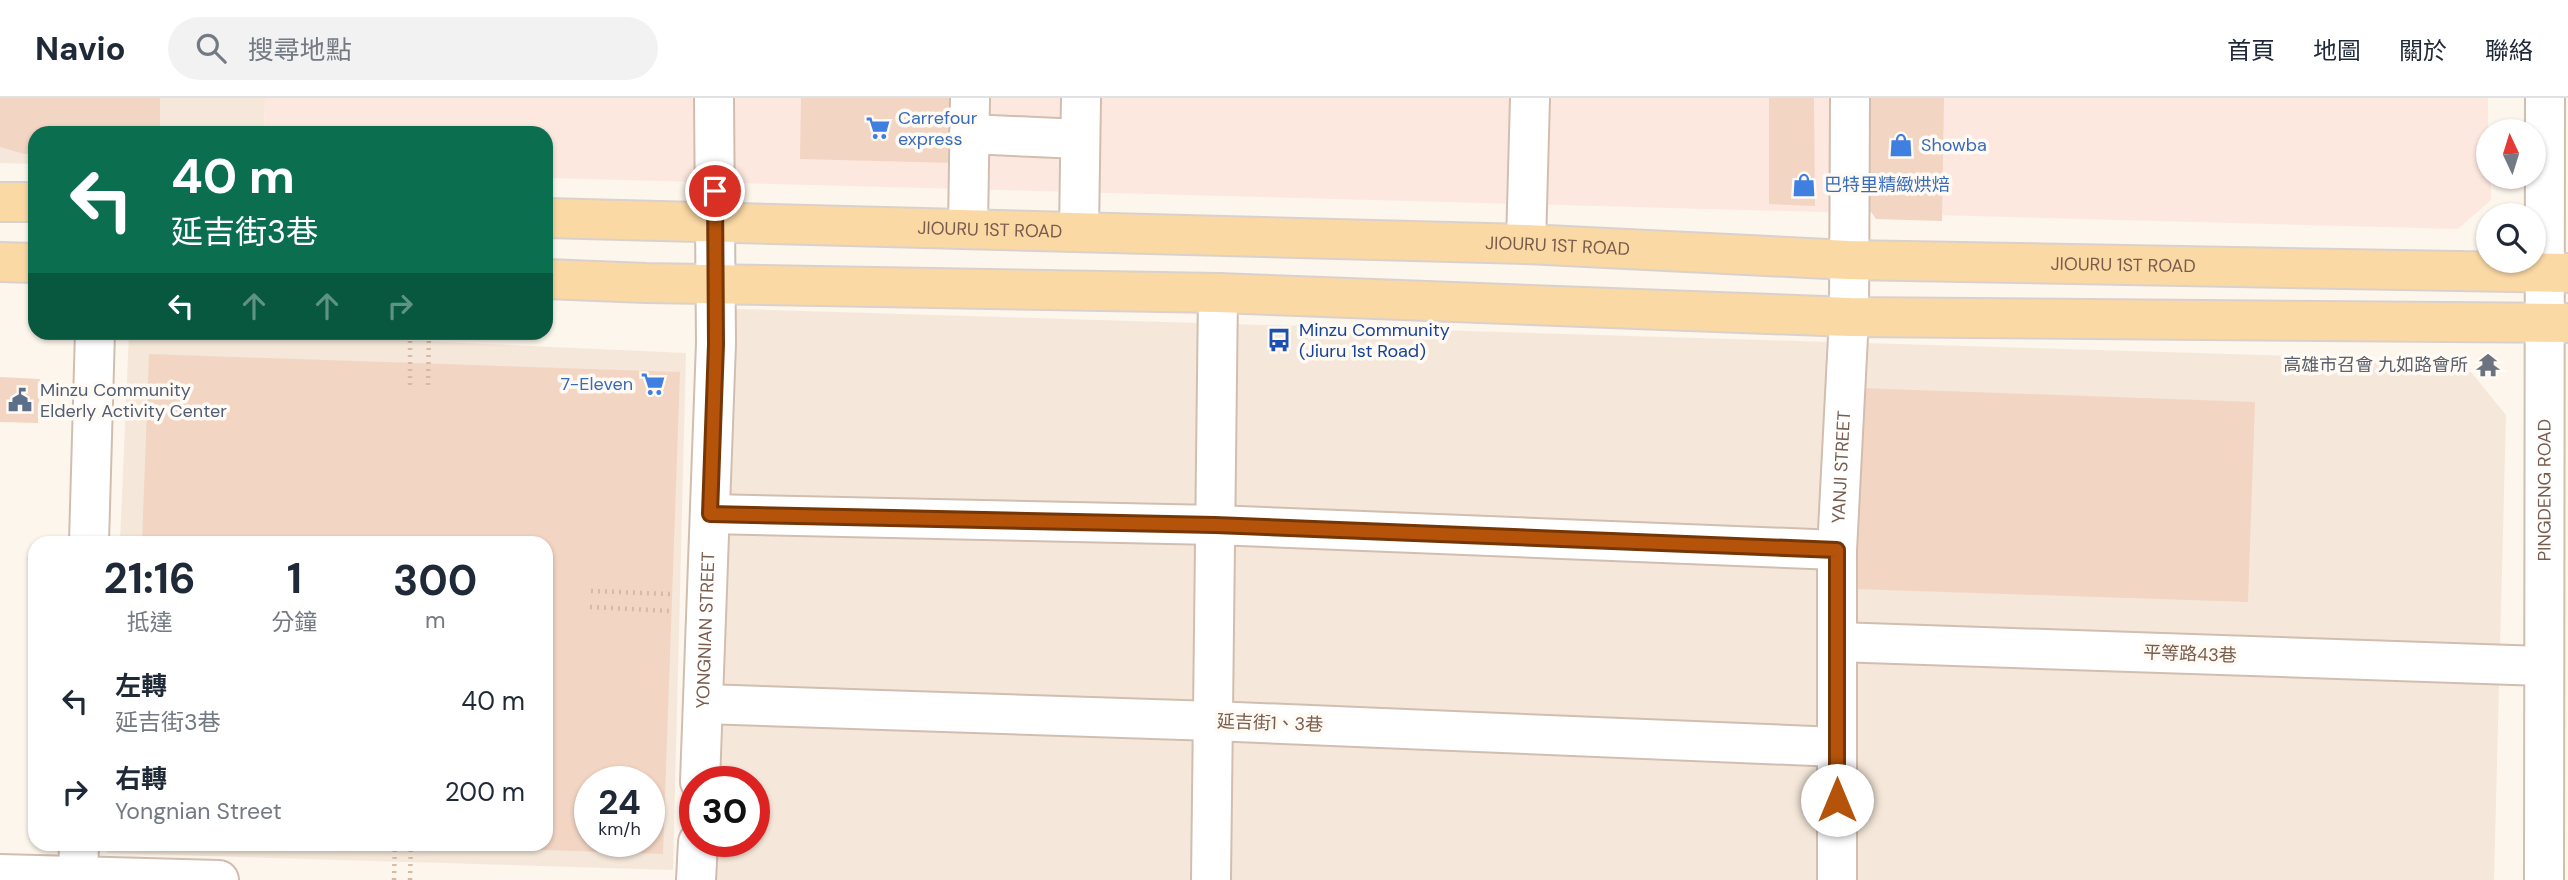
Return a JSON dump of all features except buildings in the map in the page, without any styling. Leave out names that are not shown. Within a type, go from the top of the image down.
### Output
[{"type":"main road","points":[[0,202],[28,202]]},
{"type":"main road","name":"JIOURU 1ST ROAD","points":[[553,218],[1526,244],[1848,260],[2556,273]]},
{"type":"main road","points":[[0,262],[28,263]]},
{"type":"main road","points":[[553,279],[1218,293],[1849,317],[2557,323]]},
{"type":"street","name":"YONGNIAN STREET","points":[[701,766],[716,283],[714,98]]},
{"type":"street","points":[[1079,231],[1081,98]]},
{"type":"street","points":[[1526,244],[1530,98]]},
{"type":"street","name":"YANJI STREET","points":[[1837,880],[1837,550],[1849,317],[1850,98]]},
{"type":"street","name":"PINGDENG ROAD","points":[[2544,880],[2544,666],[2557,323],[2545,98]]},
{"type":"street","points":[[968,228],[970,116],[1080,139]]},
{"type":"street","points":[[1211,880],[1218,293]]},
{"type":"street","points":[[89,536],[95,340]]},
{"type":"street","points":[[710,514],[1215,525],[1837,550]]},
{"type":"street","name":"平等路43巷","points":[[1837,642],[2544,666]]},
{"type":"street","name":"延吉街1、3巷","points":[[703,704],[1213,721],[1837,747]]},
{"type":"street","points":[[696,880],[697,857]]},
{"type":"street","points":[[0,874],[79,860],[173,879],[219,880]]},
{"type":"path","points":[[410,385],[411,340]]},
{"type":"path","points":[[428,385],[429,340]]},
{"type":"path","points":[[591,591],[706,604]]},
{"type":"path","points":[[590,607],[706,604]]},
{"type":"path","points":[[394,880],[395,851]]},
{"type":"path","points":[[410,880],[411,851]]},
{"type":"shaded area","points":[[0,98],[265,98],[264,126],[28,126],[28,164],[0,163]]},
{"type":"shaded area","points":[[265,98],[2488,98],[2488,119],[2476,119],[2476,189],[2491,189],[2491,200],[2488,203],[2476,203],[2476,213],[2458,229],[553,178],[553,126],[264,126]]},
{"type":"shaded area","points":[[736,309],[2462,361],[2506,415],[2494,880],[713,880],[714,857],[770,857],[770,766],[718,766]]},
{"type":"shaded area","points":[[129,340],[397,340],[686,353],[673,870],[107,853],[553,851],[553,536],[120,536]]},
{"type":"place","name":"Carrefour express","points":[[878,128]]},
{"type":"place","name":"Showba","points":[[1901,145]]},
{"type":"place","name":"巴特里精緻烘焙","points":[[1804,185]]},
{"type":"place","name":"Minzu Community (Jiuru 1st Road)","points":[[1279,340]]},
{"type":"place","name":"高雄市召會 九如路會所","points":[[2488,365]]},
{"type":"place","name":"7-Eleven","points":[[653,384]]},
{"type":"place","name":"Minzu Community Elderly Activity Center","points":[[20,400]]},
{"type":"route","points":[[715,191],[716,344],[710,514],[1215,525],[1837,550],[1837,800]]}]
